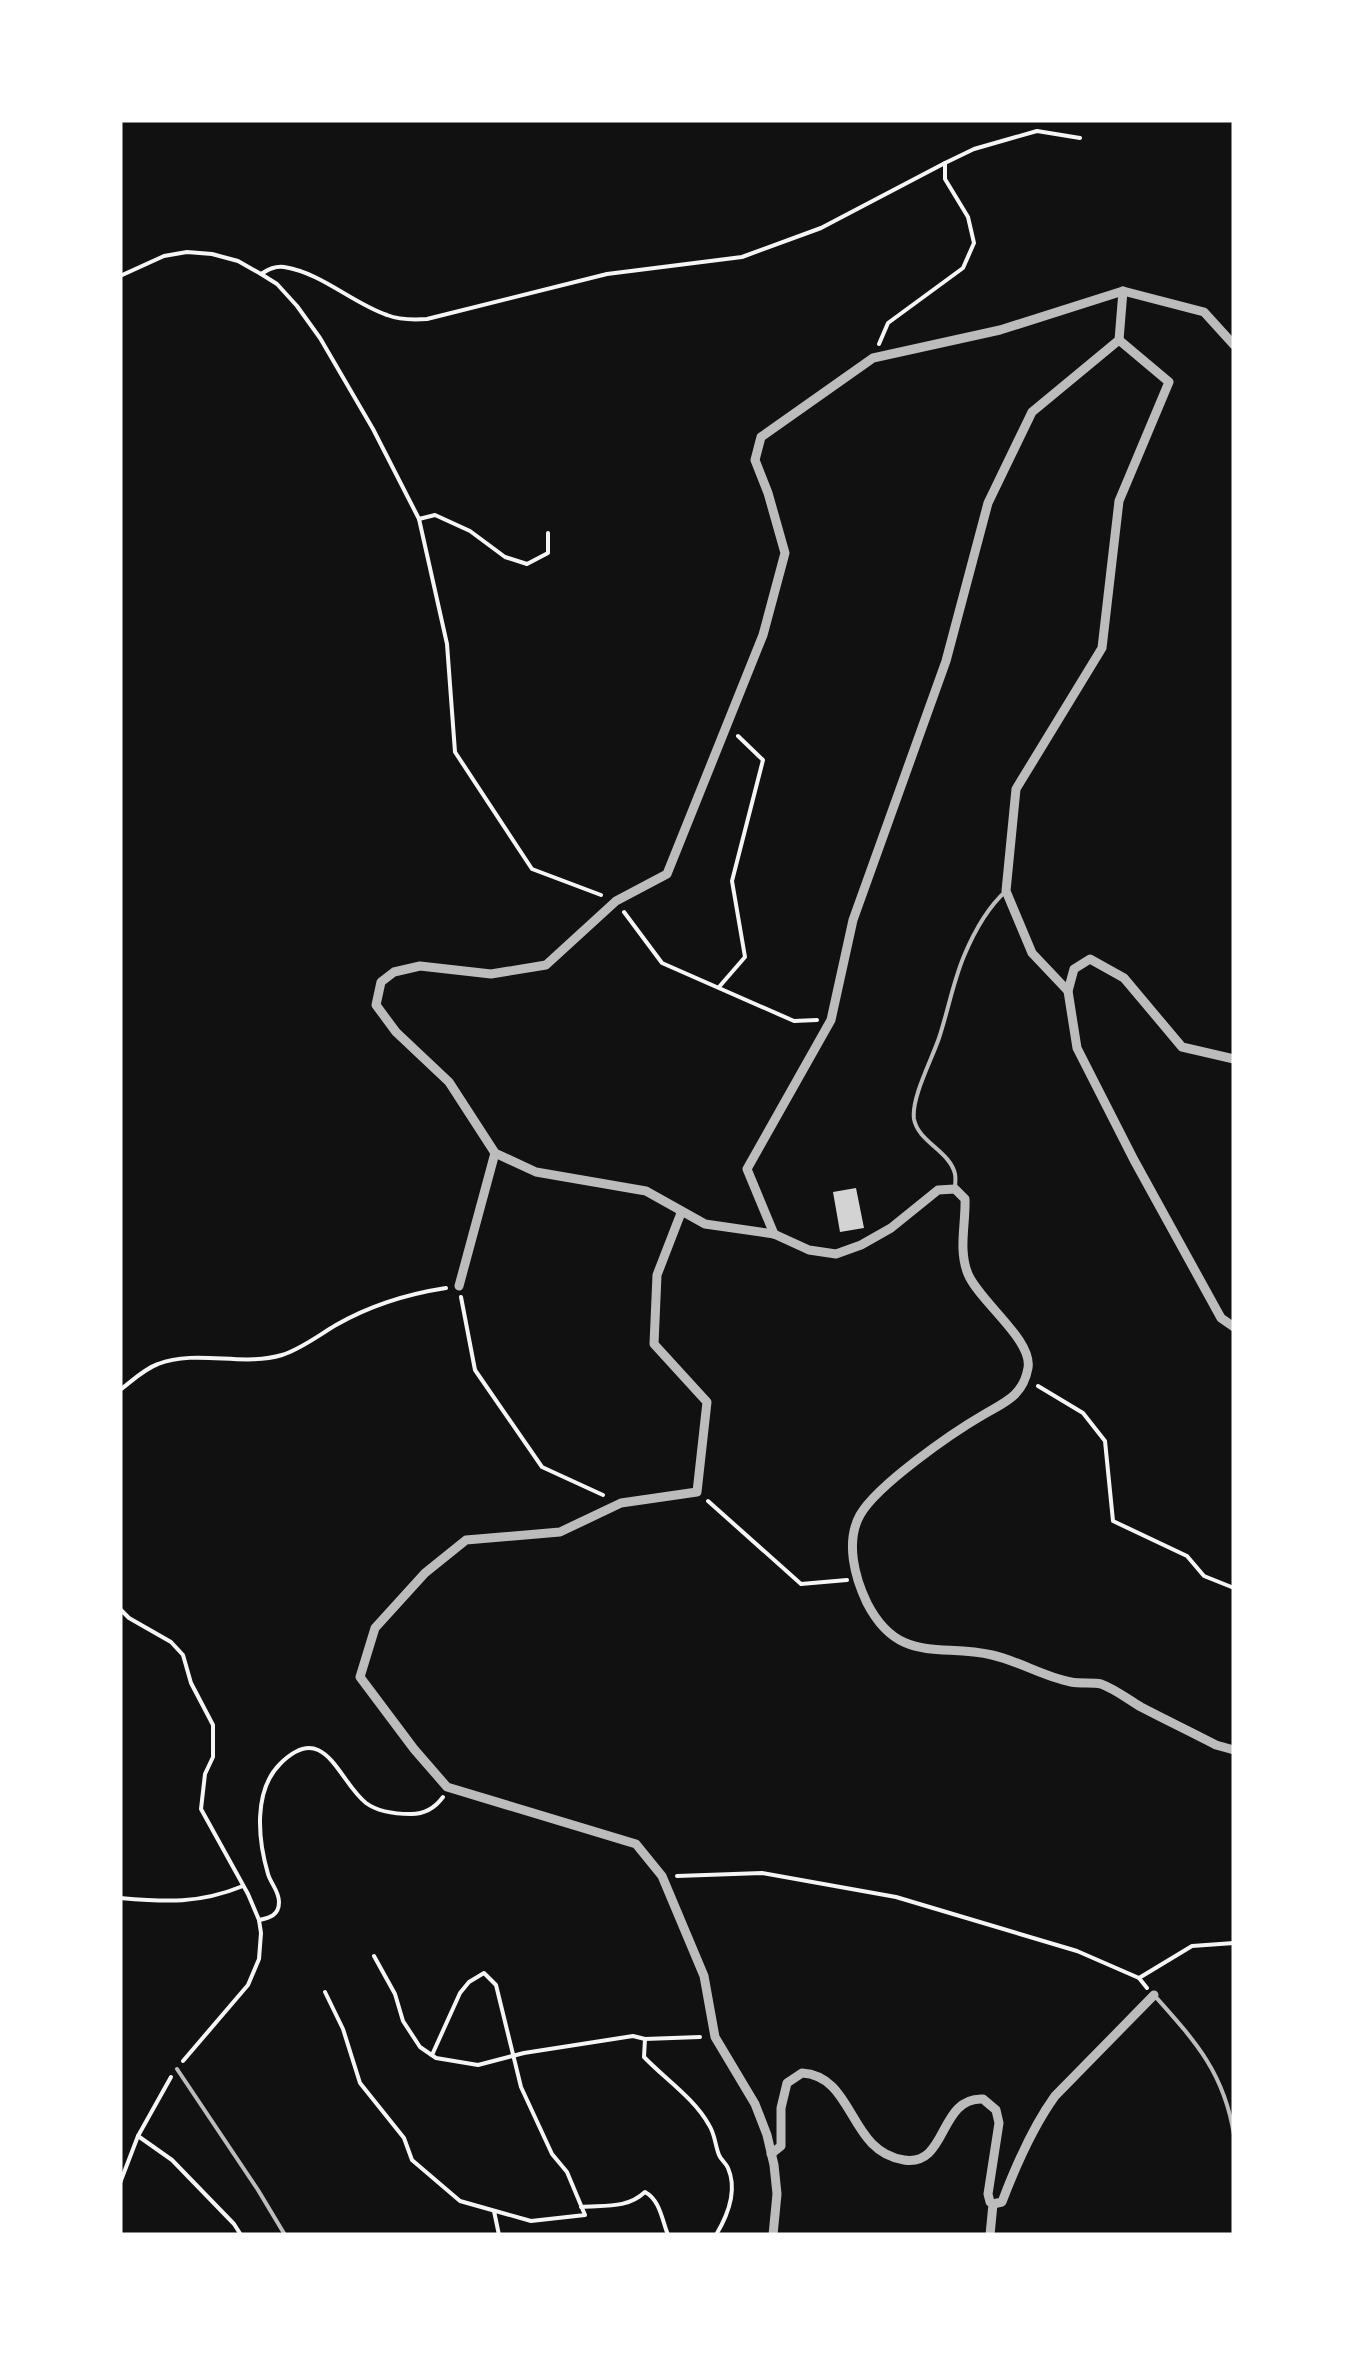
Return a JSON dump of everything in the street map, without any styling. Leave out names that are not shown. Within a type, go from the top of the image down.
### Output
[{"type":"street","points":[[774,1234],[747,1168],[831,1020],[853,920],[946,661],[988,504],[1032,412],[1119,340],[1124,291]]},
{"type":"street","points":[[1234,345],[1204,312],[1124,291],[1000,330],[873,358],[761,437],[755,460],[785,553],[763,635],[666,874],[616,901],[546,965],[492,974],[420,966],[394,972],[381,982],[376,1004],[396,1032],[450,1082],[496,1153],[536,1172],[646,1192],[705,1224],[774,1234],[810,1250],[836,1254],[891,1228],[938,1190],[955,1190],[965,1198],[963,1246],[968,1276],[1024,1348],[1029,1362],[1026,1378],[1017,1394],[1003,1406],[914,1464],[876,1496],[860,1516],[854,1534],[857,1579],[877,1620],[903,1642],[929,1650],[992,1654],[1070,1682],[1101,1684],[1216,1745],[1234,1750]]},
{"type":"street","points":[[1068,992],[1032,953],[1006,891],[1016,789],[1102,648],[1119,501],[1169,382],[1119,340]]},
{"type":"street","points":[[1234,1059],[1182,1047],[1124,978],[1090,959],[1074,969],[1068,992],[1078,1048],[1220,1318],[1234,1327]]},
{"type":"street","points":[[460,1286],[496,1153]]},
{"type":"street","points":[[681,1212],[657,1275],[654,1344],[707,1402],[698,1492],[621,1503],[560,1532],[466,1540],[424,1573],[375,1628],[360,1677],[447,1787],[636,1844],[662,1876],[704,1976],[715,2036],[755,2104],[772,2154],[777,2194],[774,2235]]},
{"type":"street","points":[[993,2204],[1002,2202],[1035,2129],[1056,2096],[1154,1995]]},
{"type":"street","points":[[772,2154],[781,2146],[781,2108],[787,2083],[802,2073],[814,2074],[832,2086],[872,2146],[887,2156],[907,2161],[929,2153],[960,2104],[983,2100],[996,2110],[999,2122],[988,2194],[993,2204],[990,2235]]},
{"type":"lane","points":[[955,1190],[955,1171],[922,1136],[914,1122],[914,1106],[964,957],[981,922],[1006,891]]},
{"type":"lane","points":[[1154,1995],[1206,2057],[1222,2090],[1234,2136]]},
{"type":"lane","points":[[177,2069],[285,2235]]},
{"type":"path","points":[[261,274],[273,267],[284,267],[314,277],[382,314],[406,320],[427,319],[607,274],[742,256],[821,228],[974,149],[1036,132],[1080,138]]},
{"type":"path","points":[[873,358],[888,323],[963,268],[974,243],[968,218],[945,179],[945,163]]},
{"type":"path","points":[[120,276],[164,256],[188,252],[238,261],[276,284],[320,338],[420,519],[448,644],[454,752],[532,869],[616,901],[662,963],[794,1020],[831,1020]]},
{"type":"path","points":[[420,519],[435,515],[470,531],[504,557],[527,564],[548,552],[548,533]]},
{"type":"path","points":[[718,988],[745,956],[732,881],[763,760],[728,726]]},
{"type":"path","points":[[120,1390],[144,1371],[175,1360],[249,1360],[286,1354],[376,1305],[416,1292],[460,1286],[475,1370],[542,1468],[621,1503]]},
{"type":"path","points":[[1026,1378],[1082,1413],[1105,1441],[1113,1520],[1187,1556],[1204,1576],[1234,1588]]},
{"type":"path","points":[[698,1492],[800,1584],[857,1579]]},
{"type":"path","points":[[120,1610],[171,1642],[184,1655],[191,1683],[212,1726],[214,1742],[201,1809],[259,1920],[261,1946],[248,1985],[206,2031],[152,2109],[120,2183]]},
{"type":"path","points":[[259,1920],[272,1918],[279,1904],[277,1890],[268,1878],[260,1829],[264,1791],[272,1771],[297,1750],[309,1747],[324,1753],[360,1797],[383,1811],[417,1814],[431,1810],[441,1801],[447,1787]]},
{"type":"path","points":[[662,1876],[762,1873],[896,1897],[1076,1951],[1139,1978],[1154,1995]]},
{"type":"path","points":[[120,1898],[186,1901],[243,1886]]},
{"type":"path","points":[[1139,1978],[1192,1946],[1234,1943]]},
{"type":"path","points":[[374,1956],[395,1994],[403,2022],[420,2047],[436,2058],[478,2064],[634,2036],[715,2036]]},
{"type":"path","points":[[324,1992],[343,2029],[360,2083],[404,2138],[412,2160],[460,2200],[532,2221],[585,2216],[567,2172],[552,2154],[520,2087],[496,1985],[484,1973],[469,1982],[460,1994],[432,2056]]},
{"type":"path","points":[[645,2039],[644,2057],[690,2099],[711,2127],[728,2169],[733,2192],[716,2235]]},
{"type":"path","points":[[138,2136],[172,2160],[241,2235]]},
{"type":"path","points":[[581,2207],[634,2202],[645,2192],[658,2207],[668,2235]]},
{"type":"path","points":[[494,2210],[498,2235]]},
{"type":"building","points":[[856,1188],[864,1228],[840,1232],[833,1192]]}]
